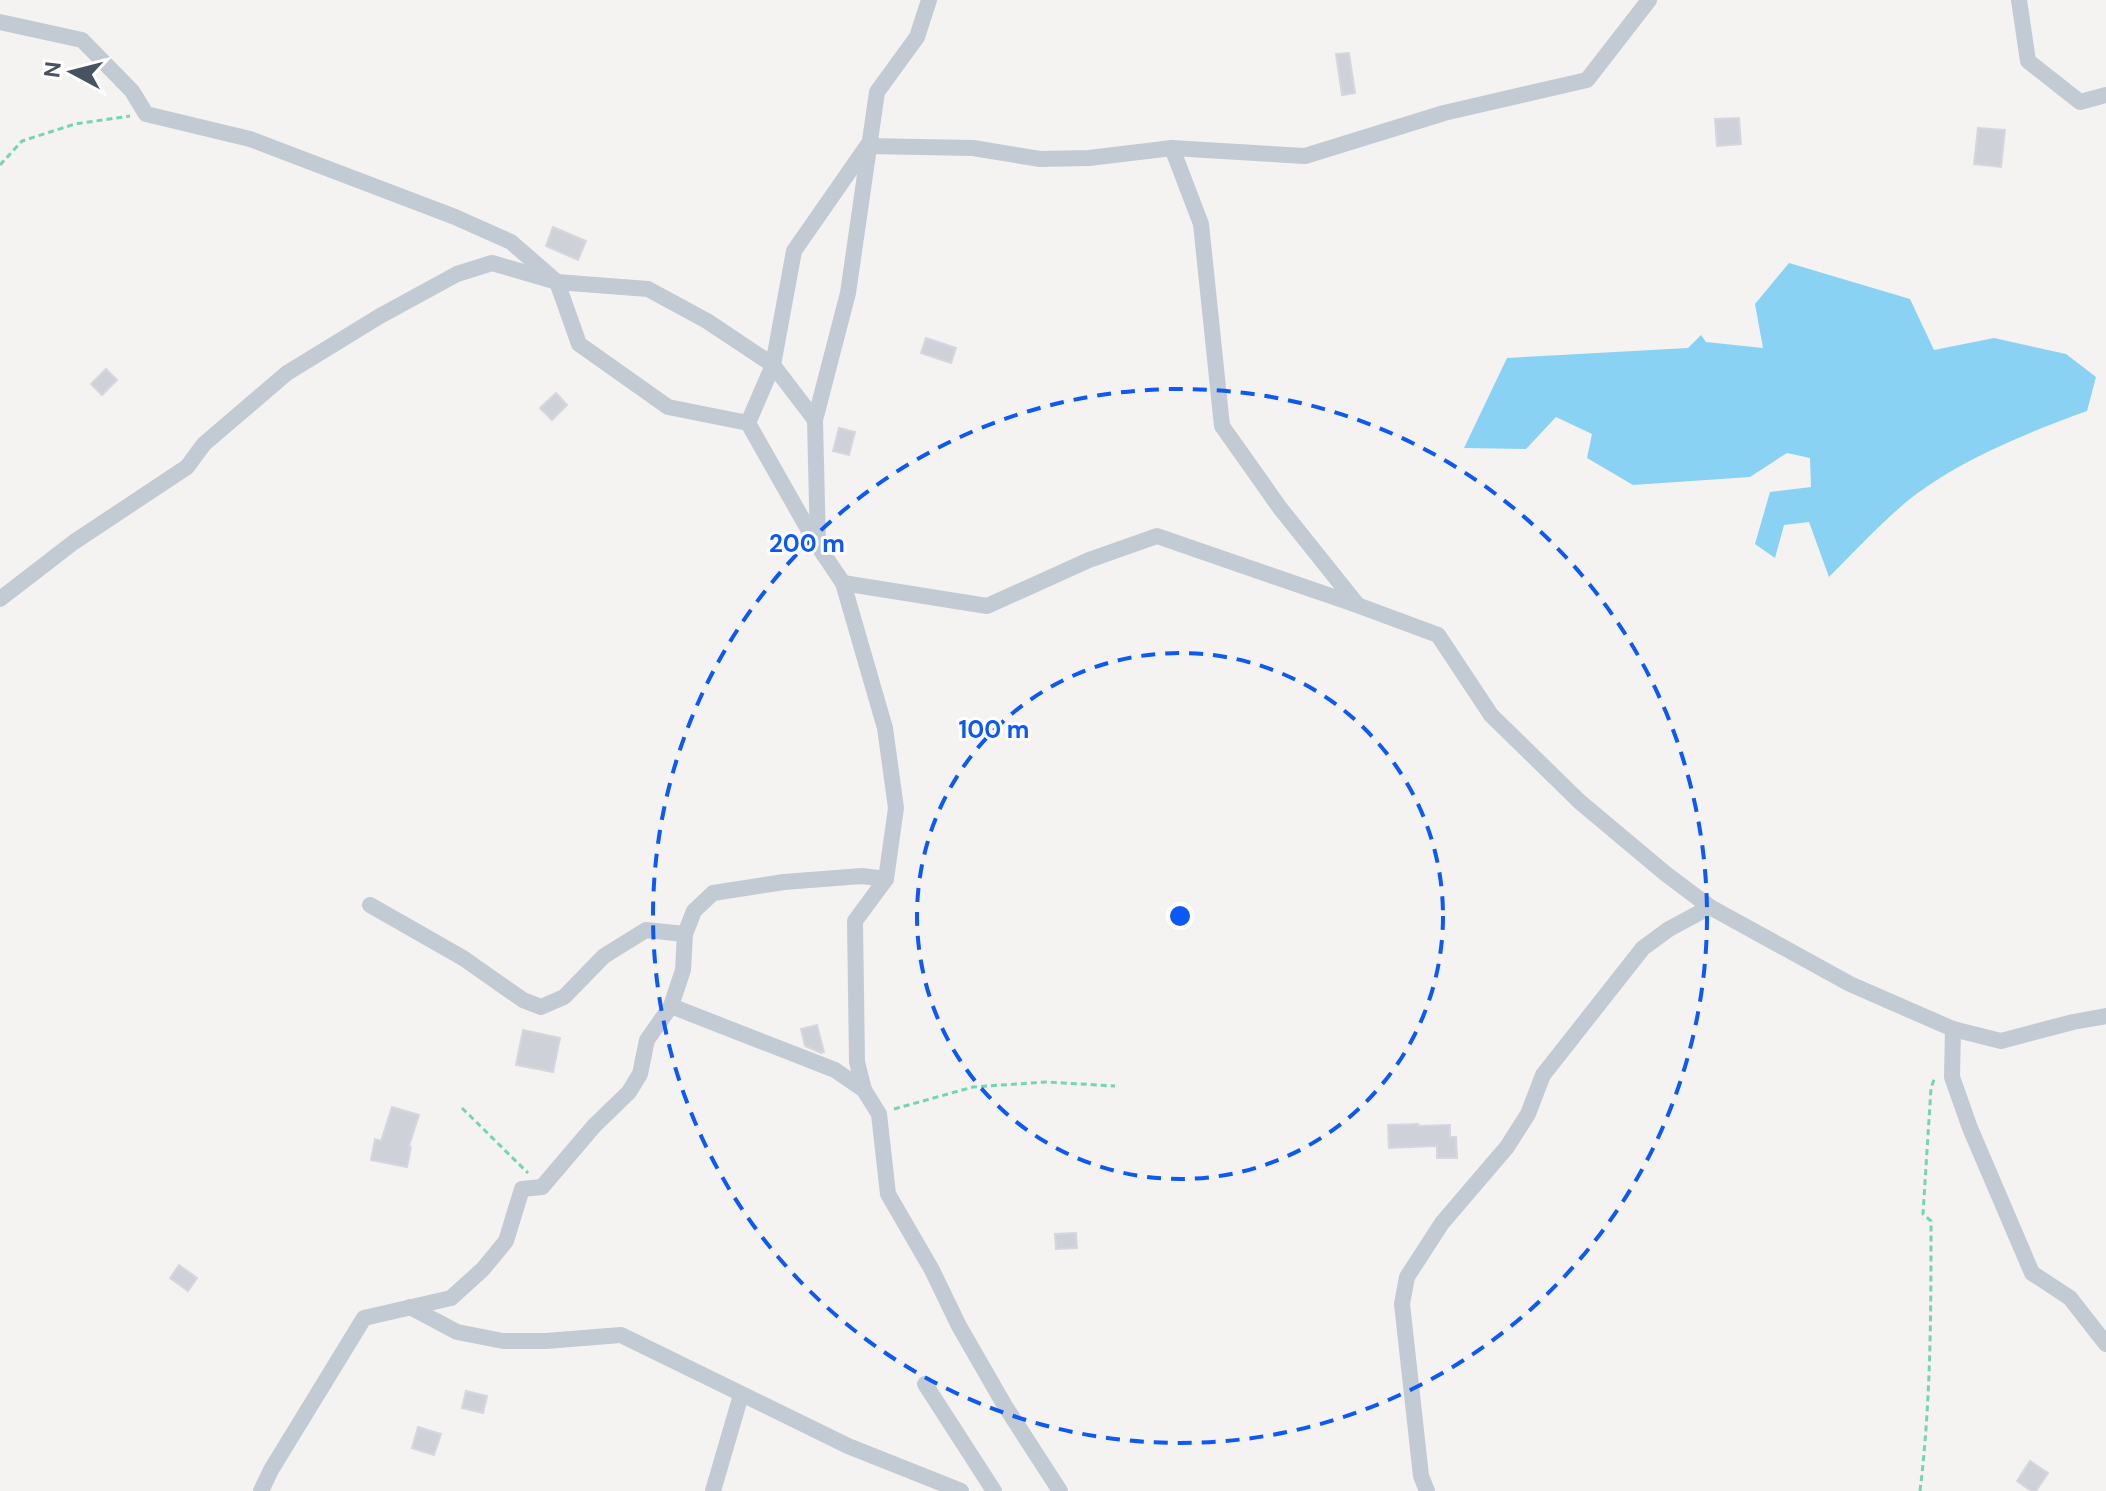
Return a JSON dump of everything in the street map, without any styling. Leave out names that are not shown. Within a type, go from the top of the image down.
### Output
[{"type":"street","points":[[818,546],[815,420],[848,293],[877,92],[917,37],[929,0]]},
{"type":"street","points":[[867,146],[973,148],[1040,159],[1089,158],[1172,148],[1305,156],[1444,113],[1587,80],[1649,0]]},
{"type":"street","points":[[2019,0],[2028,61],[2080,102],[2106,95]]},
{"type":"street","points":[[0,22],[82,40],[132,91],[146,114],[250,139],[455,217],[511,242],[557,282],[579,344],[668,407],[748,423],[818,546],[843,583],[885,728],[896,808],[886,879],[855,921],[857,1062],[864,1090],[879,1114],[888,1194],[997,1393],[1060,1491]]},
{"type":"street","points":[[748,423],[773,365],[794,251],[867,146]]},
{"type":"street","points":[[1172,148],[1201,224],[1222,426],[1280,508],[1357,605]]},
{"type":"street","points":[[0,599],[74,542],[187,467],[204,444],[287,373],[380,316],[457,274],[492,263],[557,282],[648,289],[707,321],[773,365],[815,420]]},
{"type":"street","points":[[843,583],[987,606],[1089,560],[1157,536],[1438,635],[1491,715],[1580,802],[1710,907],[1850,984],[1953,1029],[2001,1041],[2106,1016]]},
{"type":"street","points":[[261,1491],[364,1318],[451,1298],[483,1269],[506,1241],[522,1189],[542,1187],[594,1126],[629,1092],[640,1074],[647,1040],[671,1006],[683,970],[685,934],[694,911],[713,893],[784,882],[862,876],[886,879]]},
{"type":"street","points":[[370,905],[463,958],[523,1000],[541,1007],[564,997],[604,956],[646,930],[685,934]]},
{"type":"street","points":[[1427,1491],[1421,1476],[1402,1304],[1407,1277],[1442,1223],[1507,1147],[1528,1114],[1543,1075],[1643,948],[1669,929],[1710,907]]},
{"type":"street","points":[[671,1006],[835,1070],[864,1090]]},
{"type":"street","points":[[1953,1029],[1952,1077],[1970,1128],[2032,1273],[2070,1298],[2106,1344]]},
{"type":"street","points":[[410,1307],[457,1332],[503,1341],[621,1335],[848,1446],[961,1491]]},
{"type":"street","points":[[925,1384],[994,1491]]},
{"type":"street","points":[[713,1491],[741,1395]]},
{"type":"path","points":[[0,165],[22,141],[75,124],[146,114]]},
{"type":"path","points":[[1920,1491],[1928,1427],[1931,1310],[1931,1221],[1923,1214],[1931,1088],[1937,1073]]},
{"type":"path","points":[[879,1114],[973,1087],[1046,1082],[1115,1086]]},
{"type":"path","points":[[462,1108],[542,1187]]},
{"type":"water","points":[[1789,263],[1910,299],[1934,350],[1994,338],[2066,354],[2096,377],[2087,411],[2016,439],[1924,488],[1866,539],[1829,577],[1809,522],[1784,525],[1775,558],[1755,544],[1770,492],[1811,487],[1810,458],[1787,453],[1750,477],[1633,485],[1587,458],[1592,434],[1556,417],[1526,449],[1464,448],[1507,358],[1688,348],[1701,335],[1706,342],[1763,348],[1755,304]]},
{"type":"building","points":[[1349,53],[1355,93],[1342,95],[1336,54]]},
{"type":"building","points":[[1739,118],[1741,144],[1717,146],[1715,119]]},
{"type":"building","points":[[1978,128],[2005,130],[2001,167],[1974,164]]},
{"type":"building","points":[[553,227],[586,241],[578,260],[546,246]]},
{"type":"building","points":[[926,338],[956,348],[951,363],[921,353]]},
{"type":"building","points":[[106,369],[117,380],[102,395],[91,384]]},
{"type":"building","points":[[556,393],[567,405],[552,420],[540,408]]},
{"type":"building","points":[[839,428],[855,432],[849,455],[833,451]]},
{"type":"building","points":[[817,1025],[824,1052],[821,1053],[805,1046],[801,1029]]},
{"type":"building","points":[[523,1030],[560,1038],[553,1072],[516,1065]]},
{"type":"building","points":[[392,1107],[419,1115],[409,1146],[407,1167],[371,1160],[375,1139],[381,1141]]},
{"type":"building","points":[[1388,1125],[1450,1125],[1450,1137],[1456,1137],[1457,1158],[1437,1158],[1437,1146],[1389,1148]]},
{"type":"building","points":[[1076,1233],[1077,1248],[1056,1249],[1055,1234]]},
{"type":"building","points":[[179,1265],[197,1278],[188,1291],[170,1278]]},
{"type":"building","points":[[466,1391],[487,1396],[483,1413],[462,1408]]},
{"type":"building","points":[[418,1427],[441,1434],[434,1455],[412,1448]]},
{"type":"building","points":[[2030,1461],[2048,1473],[2036,1491],[2017,1481]]}]
